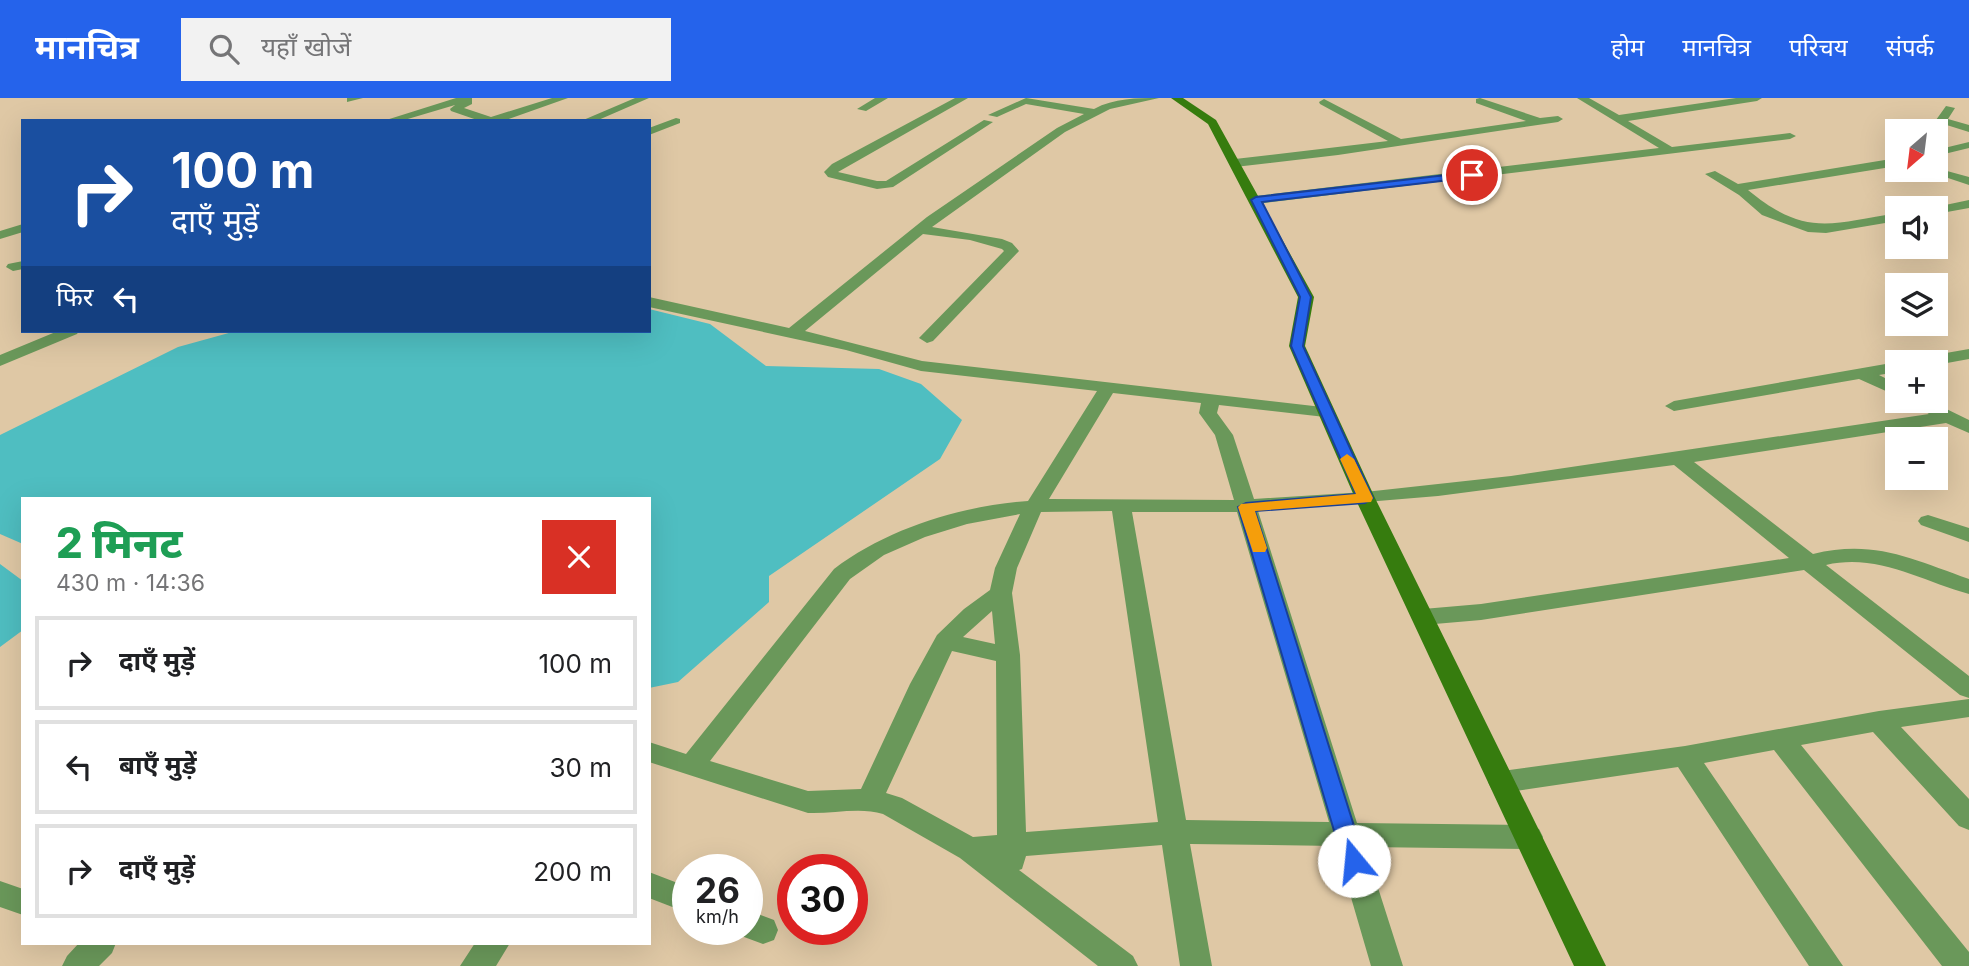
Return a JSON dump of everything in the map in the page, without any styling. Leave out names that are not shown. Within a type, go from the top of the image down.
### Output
[{"type":"street","points":[[395,119],[467,98]]},
{"type":"street","points":[[481,98],[459,105],[455,109],[485,119]]},
{"type":"street","points":[[497,119],[563,98]]},
{"type":"street","points":[[591,119],[644,98]]},
{"type":"street","points":[[862,109],[883,98]]},
{"type":"street","points":[[963,98],[836,167],[832,174],[877,185],[889,184],[991,118],[1024,101],[1095,111]]},
{"type":"street","points":[[793,333],[920,230],[1062,130],[1107,106],[1154,98]]},
{"type":"street","points":[[1176,98],[1212,122],[1306,297],[1297,346],[1325,412],[1590,966]]},
{"type":"street","points":[[1582,98],[1670,150]]},
{"type":"street","points":[[1617,119],[1724,99],[1757,98]]},
{"type":"street","points":[[1480,101],[1539,122]]},
{"type":"street","points":[[1324,102],[1400,143]]},
{"type":"street","points":[[1950,108],[1941,120],[1969,129]]},
{"type":"street","points":[[1235,163],[1400,143],[1558,119]]},
{"type":"street","points":[[651,131],[676,121]]},
{"type":"street","points":[[1256,200],[1790,136]]},
{"type":"street","points":[[1948,150],[1969,145]]},
{"type":"street","points":[[1738,188],[1885,164]]},
{"type":"street","points":[[1711,174],[1738,188],[1767,212],[1808,228],[1826,229],[1885,219]]},
{"type":"street","points":[[1948,175],[1969,181]]},
{"type":"street","points":[[1948,208],[1969,204]]},
{"type":"street","points":[[0,235],[21,229]]},
{"type":"street","points":[[920,230],[994,240],[1006,244],[1012,251],[927,338]]},
{"type":"street","points":[[651,302],[793,333],[922,366],[1325,412]]},
{"type":"street","points":[[0,361],[66,333]]},
{"type":"street","points":[[1948,358],[1969,354]]},
{"type":"street","points":[[1674,406],[1885,369]]},
{"type":"street","points":[[1861,373],[1885,385]]},
{"type":"street","points":[[1012,883],[1008,655],[1001,593],[1013,545],[1108,387]]},
{"type":"street","points":[[1211,399],[1208,413],[1224,435],[1387,966]]},
{"type":"street","points":[[1940,413],[1969,428]]},
{"type":"street","points":[[691,766],[842,574],[858,559],[879,548],[957,521],[1034,506],[1246,507],[1365,498],[1678,459],[1948,417]]},
{"type":"street","points":[[1678,459],[1969,689]]},
{"type":"street","points":[[1121,506],[1196,966]]},
{"type":"street","points":[[1928,521],[1969,535]]},
{"type":"street","points":[[1423,617],[1481,612],[1810,562],[1843,554],[1867,555],[1969,587]]},
{"type":"street","points":[[870,799],[922,684],[945,641],[972,614],[1001,593]]},
{"type":"street","points":[[945,641],[1008,655]]},
{"type":"street","points":[[1502,782],[1685,756],[1879,721],[1969,708]]},
{"type":"street","points":[[1879,721],[1969,818]]},
{"type":"street","points":[[1780,738],[1961,966]]},
{"type":"street","points":[[651,753],[808,802],[833,803],[870,799],[892,806],[970,849],[1122,966]]},
{"type":"street","points":[[1685,756],[1827,966]]},
{"type":"street","points":[[970,849],[1011,848],[1175,832],[1529,838]]},
{"type":"street","points":[[651,886],[672,894]]},
{"type":"street","points":[[0,894],[21,901]]},
{"type":"street","points":[[78,966],[99,945]]},
{"type":"street","points":[[477,966],[493,945]]},
{"type":"water","points":[[651,309],[710,324],[766,366],[879,369],[921,384],[962,420],[940,459],[769,576],[769,602],[678,682],[651,688],[651,497],[21,497],[21,543],[0,534],[0,435],[178,347],[229,333],[651,333]]},
{"type":"water","points":[[0,564],[21,580],[21,631],[0,647]]},
{"type":"slow traffic","points":[[1259,548],[1246,507],[1365,498],[1347,459]]},
{"type":"route","points":[[1354,861],[1246,507],[1365,498],[1297,346],[1306,297],[1256,200],[1472,175]]}]
